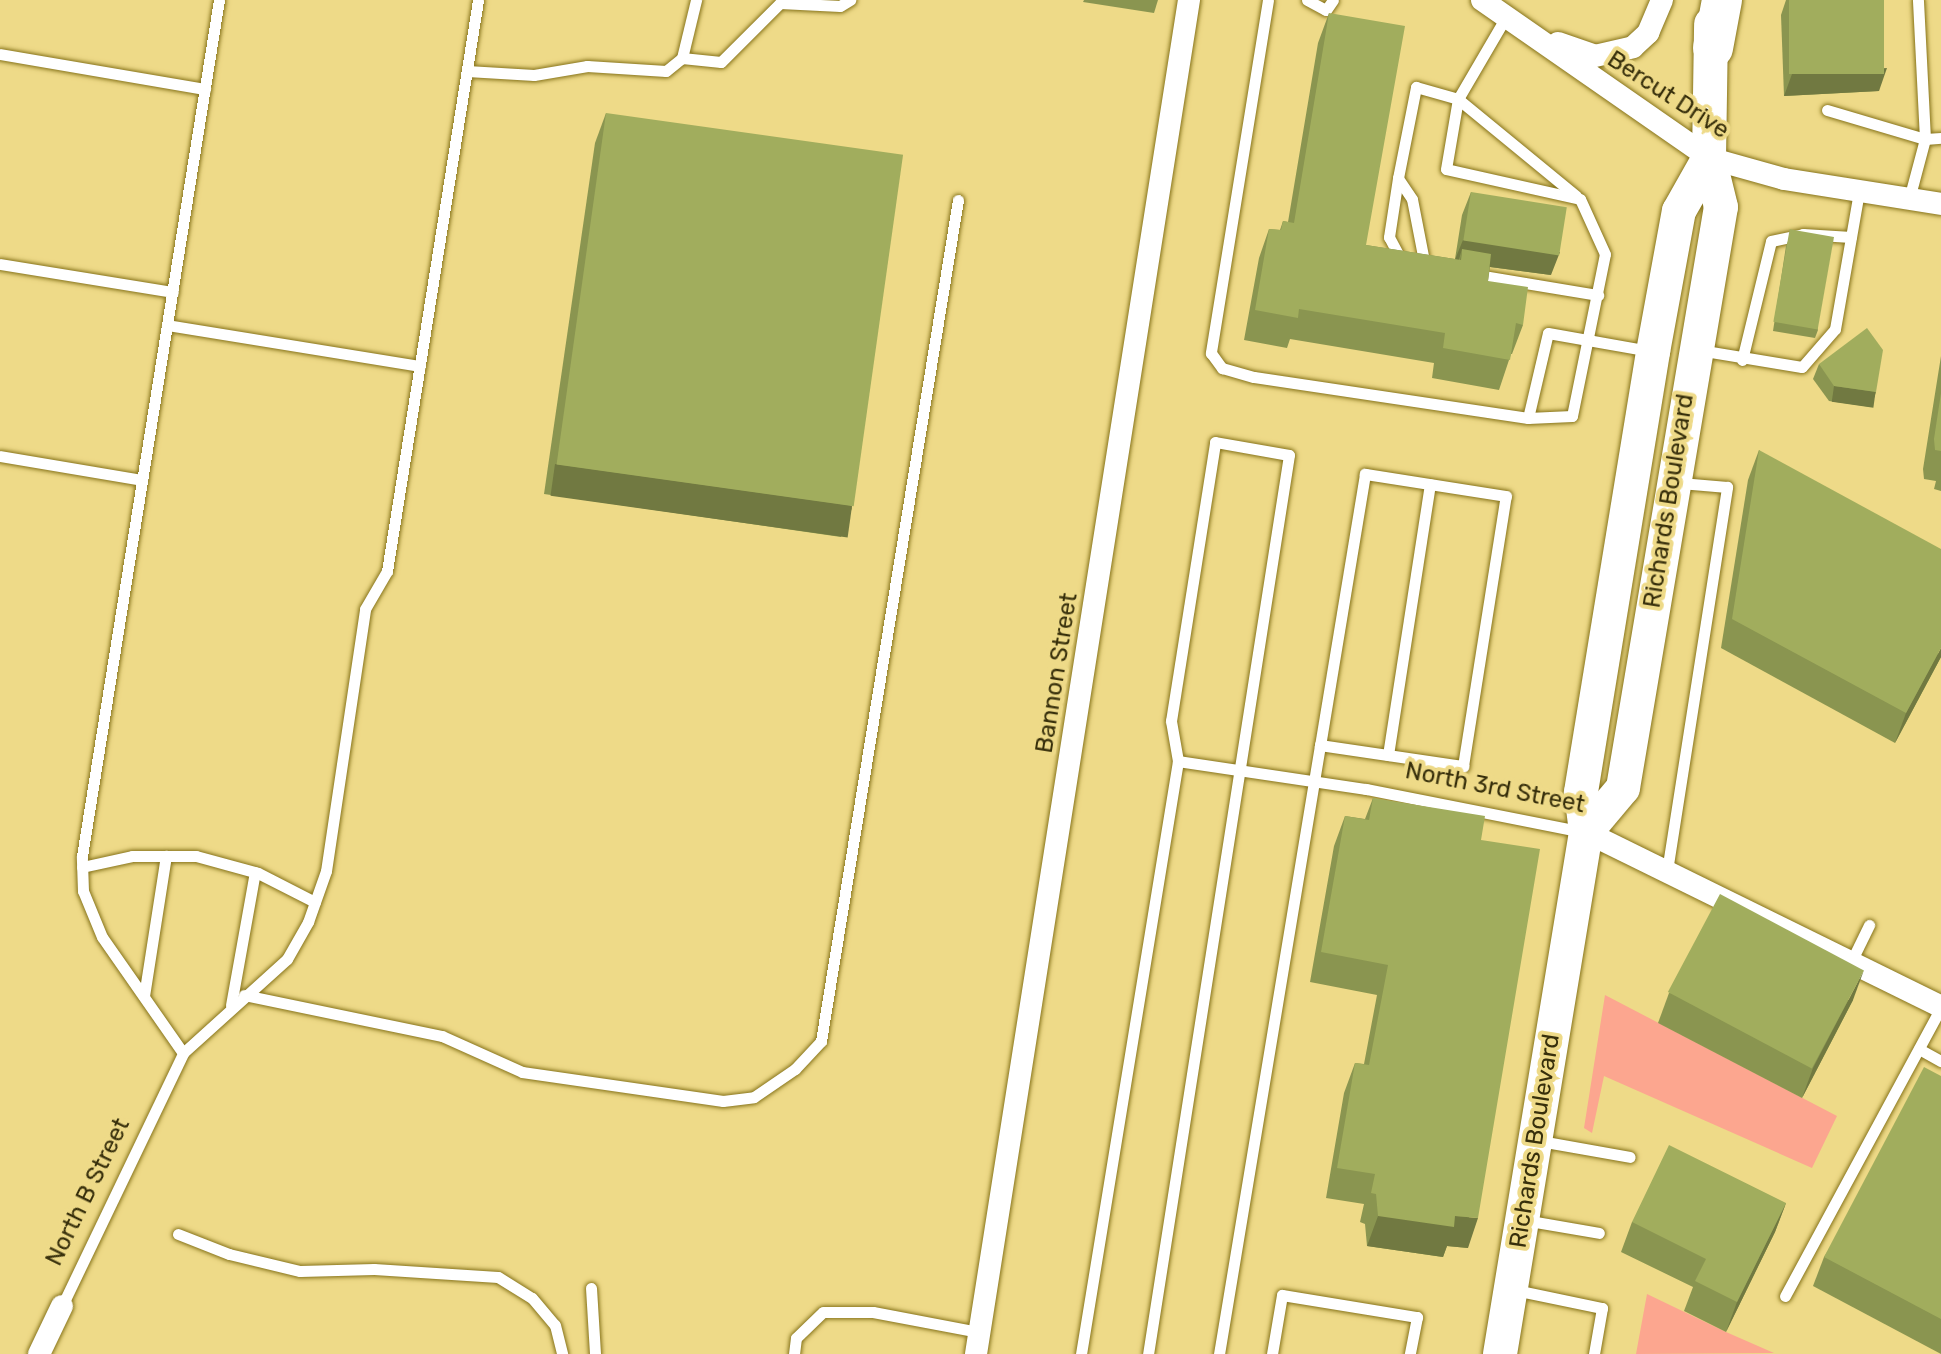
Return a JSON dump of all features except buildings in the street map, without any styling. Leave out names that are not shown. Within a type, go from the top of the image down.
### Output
[{"type":"highway","points":[[1713,48],[1722,0]]},
{"type":"main road","name":"Richards Boulevard","points":[[1586,832],[1623,788],[1672,482],[1721,207],[1709,158],[1713,48],[1708,0]]},
{"type":"main road","name":"Richards Boulevard","points":[[1500,1354],[1586,832],[1581,792],[1653,352],[1679,211],[1709,158]]},
{"type":"street","name":"Bannon Street","points":[[977,1343],[1189,0]]},
{"type":"street","name":"Bercut Drive","points":[[1482,0],[1709,158],[1784,179],[1941,204]]},
{"type":"street","points":[[1526,29],[1572,50],[1613,54],[1633,47],[1648,33],[1662,0]]},
{"type":"street","name":"North 3rd Street","points":[[1586,832],[1852,960],[1941,1007]]},
{"type":"street","name":"North B Street","points":[[39,1354],[62,1306]]},
{"type":"lane","points":[[183,1053],[102,937],[83,891],[82,867],[219,0]]},
{"type":"lane","name":"North B Street","points":[[62,1306],[183,1053],[230,1006],[287,959],[315,902],[326,871],[365,609],[387,571],[478,0]]},
{"type":"lane","points":[[467,71],[534,75],[587,66],[666,71],[682,58],[696,0]]},
{"type":"lane","points":[[682,58],[721,62],[780,3],[840,6],[850,0]]},
{"type":"lane","points":[[1268,0],[1211,353],[1222,368],[1254,377],[1528,418],[1572,416],[1605,254],[1580,199],[1458,99],[1416,87],[1389,237],[1408,267],[1444,269]]},
{"type":"lane","points":[[1307,0],[1326,10],[1333,0]]},
{"type":"lane","points":[[1909,199],[1925,139],[1918,0]]},
{"type":"lane","points":[[1507,16],[1458,99],[1446,169],[1580,199]]},
{"type":"lane","points":[[0,54],[205,89]]},
{"type":"lane","points":[[1827,110],[1925,139],[1941,138]]},
{"type":"lane","points":[[1398,178],[1412,199],[1425,266]]},
{"type":"lane","points":[[1695,349],[1742,360],[1802,367],[1835,329],[1859,191]]},
{"type":"lane","points":[[244,995],[442,1036],[522,1072],[723,1101],[754,1097],[795,1069],[821,1041],[958,200]]},
{"type":"lane","points":[[1742,360],[1771,241],[1803,234],[1851,237]]},
{"type":"lane","points":[[0,264],[173,292]]},
{"type":"lane","points":[[1459,272],[1598,295]]},
{"type":"lane","points":[[167,325],[420,366]]},
{"type":"lane","points":[[1528,418],[1548,333],[1653,352]]},
{"type":"lane","points":[[1081,1354],[1178,761],[1171,721],[1215,442],[1289,455],[1148,1354]]},
{"type":"lane","points":[[0,456],[142,480]]},
{"type":"lane","points":[[1219,1354],[1312,781],[1365,474],[1506,496],[1463,766],[1320,745]]},
{"type":"lane","points":[[1667,871],[1727,487],[1672,482]]},
{"type":"lane","points":[[1388,755],[1430,484]]},
{"type":"lane","name":"North 3rd Street","points":[[1178,761],[1312,781],[1586,832]]},
{"type":"lane","points":[[82,867],[132,856],[196,856],[255,872],[315,902]]},
{"type":"lane","points":[[144,996],[166,856]]},
{"type":"lane","points":[[230,1006],[255,872]]},
{"type":"lane","points":[[1852,960],[1869,925]]},
{"type":"lane","points":[[1785,1296],[1941,1007]]},
{"type":"lane","points":[[1919,1049],[1941,1061]]},
{"type":"lane","points":[[1535,1140],[1630,1157]]},
{"type":"lane","points":[[1522,1219],[1599,1233]]},
{"type":"lane","points":[[178,1234],[300,1271],[374,1269],[498,1277],[532,1298],[555,1325],[562,1354]]},
{"type":"lane","points":[[591,1288],[595,1354]]},
{"type":"lane","points":[[1511,1289],[1602,1308],[1594,1354]]},
{"type":"lane","points":[[1272,1354],[1282,1295],[1417,1317],[1410,1354]]},
{"type":"lane","points":[[794,1354],[796,1338],[823,1312],[873,1312],[977,1343]]},
{"type":"shaded area","points":[[1605,995],[1837,1116],[1812,1168],[1604,1076],[1592,1133],[1584,1128]]},
{"type":"shaded area","points":[[1647,1294],[1726,1332],[1774,1353],[1636,1354]]}]
